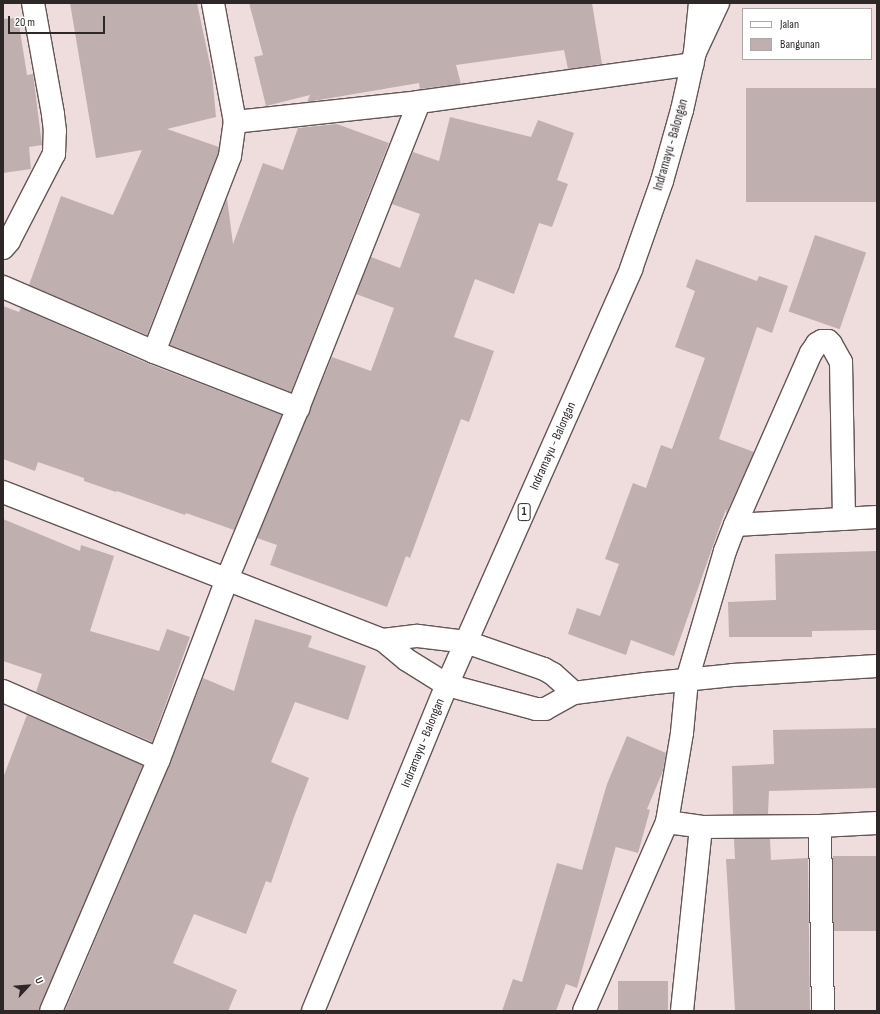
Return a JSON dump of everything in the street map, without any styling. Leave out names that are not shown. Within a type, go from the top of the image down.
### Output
[{"type":"main road","points":[[3,248],[9,241],[54,154],[54,114],[33,3]]},
{"type":"main road","points":[[154,352],[230,156],[235,122],[213,3]]},
{"type":"main road","name":"Indramayu - Balongan","points":[[313,1011],[447,685],[631,269],[662,180],[682,110],[693,58],[700,3]]},
{"type":"main road","points":[[235,122],[419,102],[693,58],[718,3]]},
{"type":"main road","points":[[51,1011],[159,759],[226,579],[298,408],[419,102]]},
{"type":"main road","points":[[3,288],[154,352],[298,408]]},
{"type":"main road","points":[[584,1011],[667,822],[682,733],[687,680],[725,551],[811,353],[817,344],[822,341],[828,341],[831,344],[841,362],[844,519]]},
{"type":"main road","points":[[3,492],[383,640],[407,660],[447,685],[536,709],[545,709],[574,693],[734,675],[877,666]]},
{"type":"main road","points":[[735,525],[877,517]]},
{"type":"main road","points":[[383,640],[418,636],[466,642],[544,669],[553,674],[574,693]]},
{"type":"main road","points":[[3,692],[159,759]]},
{"type":"main road","points":[[667,822],[701,827],[820,826],[877,823]]},
{"type":"main road","points":[[820,826],[823,1011]]},
{"type":"main road","points":[[682,1011],[701,827]]},
{"type":"building","points":[[70,3],[197,3],[212,74],[216,117],[167,129],[219,147],[218,153],[147,335],[29,285],[61,196],[113,215],[142,150],[96,158]]},
{"type":"building","points":[[249,3],[592,3],[602,64],[568,69],[564,50],[456,65],[461,84],[420,89],[419,83],[307,102],[310,95],[266,106],[254,57],[263,55]]},
{"type":"building","points":[[18,18],[27,75],[33,74],[42,145],[29,147],[31,169],[3,173],[3,19]]},
{"type":"building","points":[[746,88],[877,88],[877,202],[746,202]]},
{"type":"building","points":[[450,117],[531,137],[538,120],[574,133],[557,180],[568,184],[552,227],[539,223],[514,294],[475,279],[454,337],[494,351],[469,422],[461,419],[410,558],[406,556],[387,607],[270,565],[277,545],[257,538],[332,357],[371,371],[394,308],[356,294],[371,257],[400,268],[420,214],[392,204],[413,152],[439,161]]},
{"type":"building","points":[[337,124],[389,143],[291,392],[170,345],[227,198],[233,244],[263,163],[283,170],[298,128]]},
{"type":"building","points":[[815,235],[866,253],[840,329],[789,312]]},
{"type":"building","points":[[696,259],[757,281],[759,276],[788,286],[772,333],[757,327],[719,439],[754,452],[726,514],[726,509],[674,656],[631,640],[626,655],[568,634],[577,608],[600,616],[619,564],[605,559],[633,483],[646,488],[661,445],[672,449],[705,358],[675,347],[695,291],[686,287]]},
{"type":"building","points":[[3,306],[19,312],[21,308],[149,364],[282,415],[234,530],[186,513],[185,515],[84,481],[84,478],[38,462],[35,471],[3,459]]},
{"type":"building","points":[[3,519],[80,551],[81,545],[114,556],[90,631],[159,651],[167,629],[190,637],[152,742],[36,692],[42,674],[3,661]]},
{"type":"building","points":[[877,551],[877,630],[812,631],[812,637],[729,637],[728,602],[776,600],[775,554]]},
{"type":"building","points":[[255,619],[312,636],[308,647],[366,666],[348,720],[295,702],[271,762],[309,778],[271,883],[266,881],[246,934],[194,914],[173,963],[237,990],[228,1011],[65,1011],[170,764],[203,678],[234,691]]},
{"type":"building","points":[[27,715],[143,765],[39,1011],[3,1011],[3,778]]},
{"type":"building","points":[[877,728],[877,788],[769,791],[768,814],[733,814],[732,766],[774,764],[773,730]]},
{"type":"building","points":[[627,736],[666,753],[663,771],[647,809],[650,810],[638,853],[616,846],[577,988],[566,984],[556,1011],[502,1011],[513,979],[522,982],[557,863],[582,870],[607,784]]},
{"type":"building","points":[[734,839],[770,839],[771,860],[808,858],[810,1011],[735,1011],[726,859],[735,859]]},
{"type":"building","points":[[833,856],[877,856],[877,931],[833,931]]},
{"type":"building","points":[[618,981],[668,981],[668,1011],[618,1011]]}]
